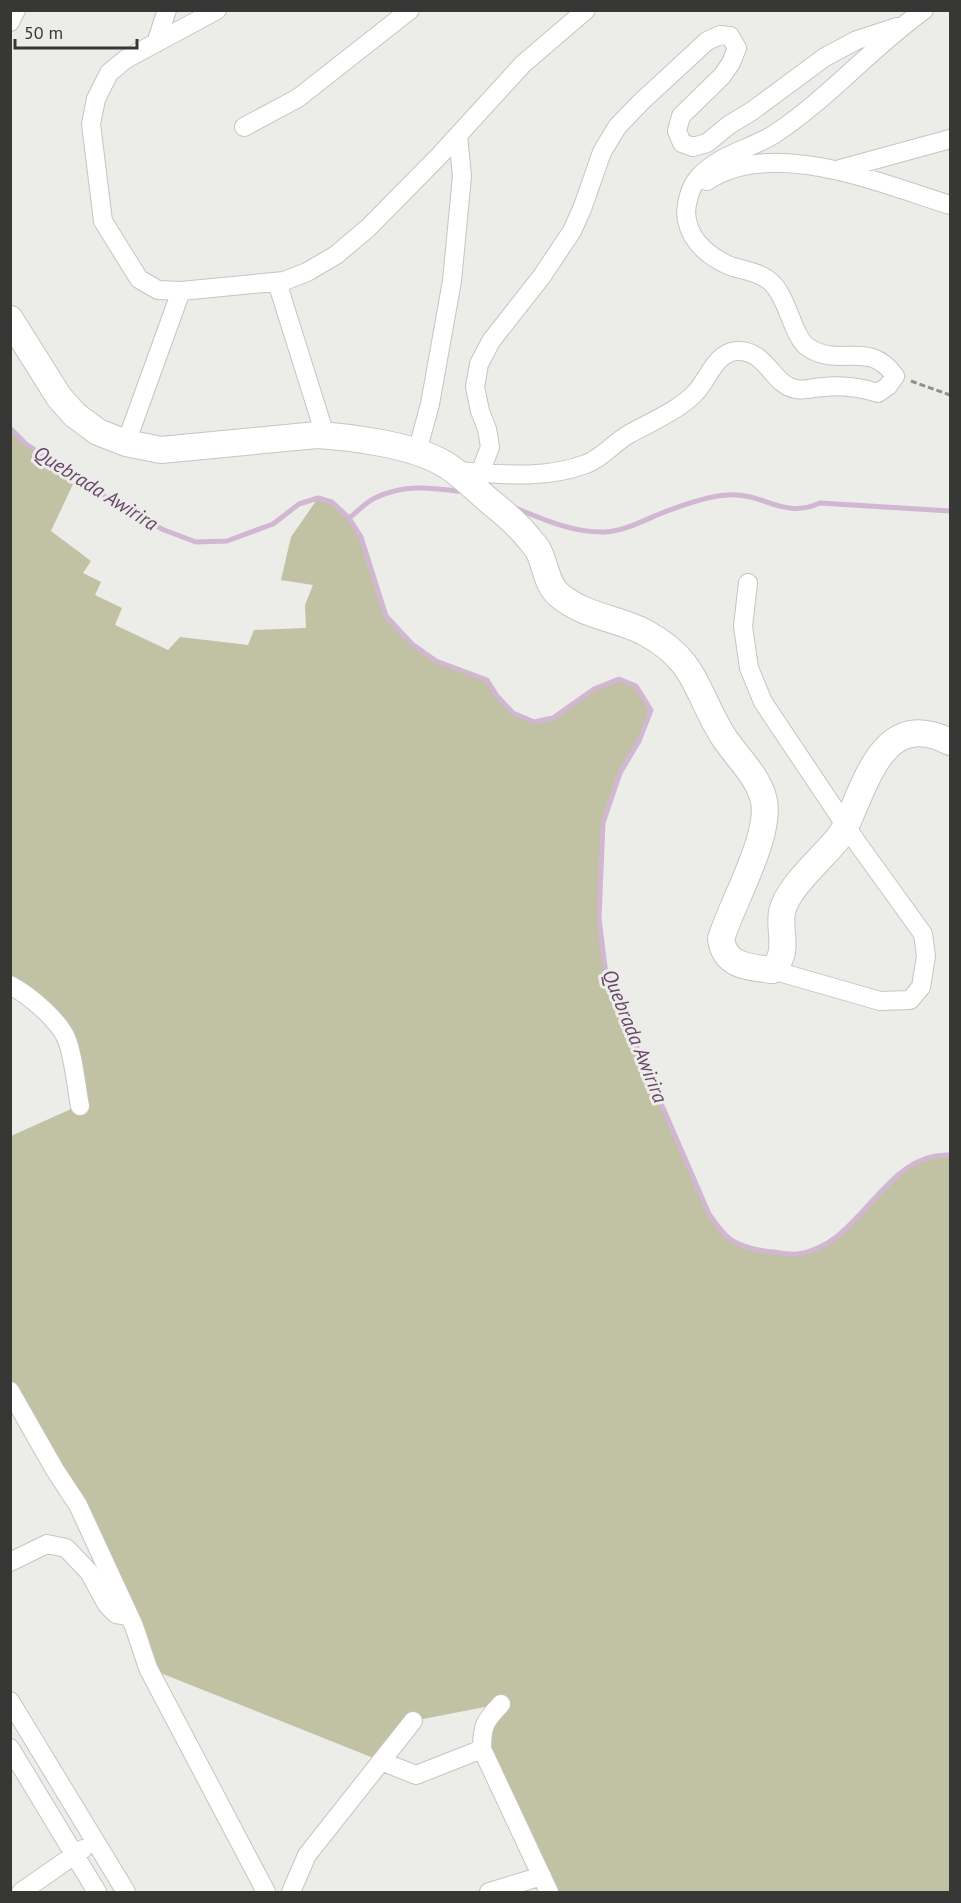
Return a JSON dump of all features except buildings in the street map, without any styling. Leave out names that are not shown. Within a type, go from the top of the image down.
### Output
[{"type":"street","points":[[10,22],[16,10]]},
{"type":"street","points":[[156,43],[167,10]]},
{"type":"street","points":[[217,10],[126,59],[109,73],[96,99],[90,124],[103,221],[139,279],[158,290],[181,291],[277,282],[307,272],[336,255],[368,228],[523,64],[586,10]]},
{"type":"street","points":[[244,128],[298,98],[410,10]]},
{"type":"street","points":[[10,319],[59,397],[75,415],[98,432],[126,443],[161,450],[326,435],[417,452],[467,472],[538,475],[588,464],[608,450],[617,440],[663,416],[696,393],[725,354],[737,351],[756,355],[782,381],[795,389],[848,385],[878,393],[888,386],[895,376],[886,364],[878,359],[860,355],[829,355],[807,348],[798,334],[788,308],[768,280],[752,272],[730,266],[707,254],[694,238],[686,220],[688,199],[697,179],[717,161],[772,135],[808,108],[924,10]]},
{"type":"street","points":[[467,472],[490,447],[475,387],[480,364],[491,341],[542,276],[572,231],[602,152],[617,127],[640,102],[707,41],[720,35],[730,36],[737,48],[731,63],[722,76],[681,116],[677,131],[682,143],[693,147],[707,143],[825,57],[857,40],[904,25]]},
{"type":"street","points":[[417,452],[430,404],[452,281],[462,176],[458,135]]},
{"type":"street","points":[[836,170],[951,139]]},
{"type":"street","points":[[691,192],[721,171],[767,162],[792,163],[836,170],[951,205]]},
{"type":"street","points":[[277,282],[326,435]]},
{"type":"street","points":[[126,443],[181,291]]},
{"type":"street","points":[[467,472],[538,551],[556,593],[582,610],[643,631],[673,651],[692,674],[724,737],[757,783],[765,810],[763,831],[724,929],[721,939],[725,954],[741,964],[772,970],[880,1001],[910,1000],[921,987],[926,956],[923,934],[763,702],[749,668],[743,626],[747,583]]},
{"type":"street","points":[[772,970],[781,958],[782,913],[789,895],[842,834],[872,765],[898,738],[911,733],[923,732],[951,742]]},
{"type":"street","points":[[10,985],[22,991],[54,1020],[67,1040],[80,1106]]},
{"type":"street","points":[[10,1390],[55,1470],[78,1505],[129,1616],[148,1668],[266,1893]]},
{"type":"street","points":[[10,1562],[47,1544],[66,1548],[89,1572],[107,1605],[116,1614],[129,1616]]},
{"type":"street","points":[[10,1701],[126,1893]]},
{"type":"street","points":[[489,1893],[546,1884],[482,1749],[482,1729],[487,1719],[501,1704]]},
{"type":"street","points":[[291,1893],[307,1856],[413,1720]]},
{"type":"street","points":[[10,1748],[97,1893]]},
{"type":"street","points":[[381,1761],[416,1775],[482,1749]]},
{"type":"street","points":[[21,1893],[95,1842]]},
{"type":"path","points":[[895,376],[951,395]]},
{"type":"green space","points":[[10,428],[73,484],[51,531],[91,561],[83,573],[101,582],[95,595],[122,608],[115,625],[168,650],[180,637],[248,645],[254,630],[306,628],[305,605],[313,585],[281,580],[291,537],[318,498],[332,502],[349,518],[361,537],[386,616],[412,644],[436,661],[487,680],[497,696],[513,713],[534,722],[553,718],[594,689],[618,679],[636,686],[651,710],[639,741],[620,773],[603,823],[599,918],[605,967],[618,1004],[709,1214],[730,1239],[750,1248],[788,1254],[819,1248],[839,1235],[889,1183],[907,1168],[927,1158],[950,1155],[950,1892],[549,1892],[482,1749],[500,1704],[413,1721],[381,1761],[148,1668],[134,1626],[11,1391],[11,1136],[80,1105],[67,1039],[11,985]]},
{"type":"waterway","name":"Quebrada Awirira","points":[[10,428],[26,444],[124,509],[164,530],[196,542],[227,541],[273,524],[299,504],[318,498],[332,502],[349,518],[361,537],[386,616],[412,644],[436,661],[487,680],[497,696],[513,713],[534,722],[553,718],[594,689],[619,679],[636,686],[651,710],[639,741],[620,773],[603,823],[599,918],[605,967],[618,1004],[709,1214],[730,1239],[751,1248],[788,1254],[819,1248],[856,1219],[889,1183],[907,1168],[927,1158],[950,1155]]},
{"type":"waterway","points":[[349,518],[372,500],[397,490],[420,488],[465,492]]},
{"type":"waterway","points":[[513,507],[569,528],[593,532],[625,528],[692,502],[727,495],[752,497],[795,508],[820,503],[950,511]]}]
